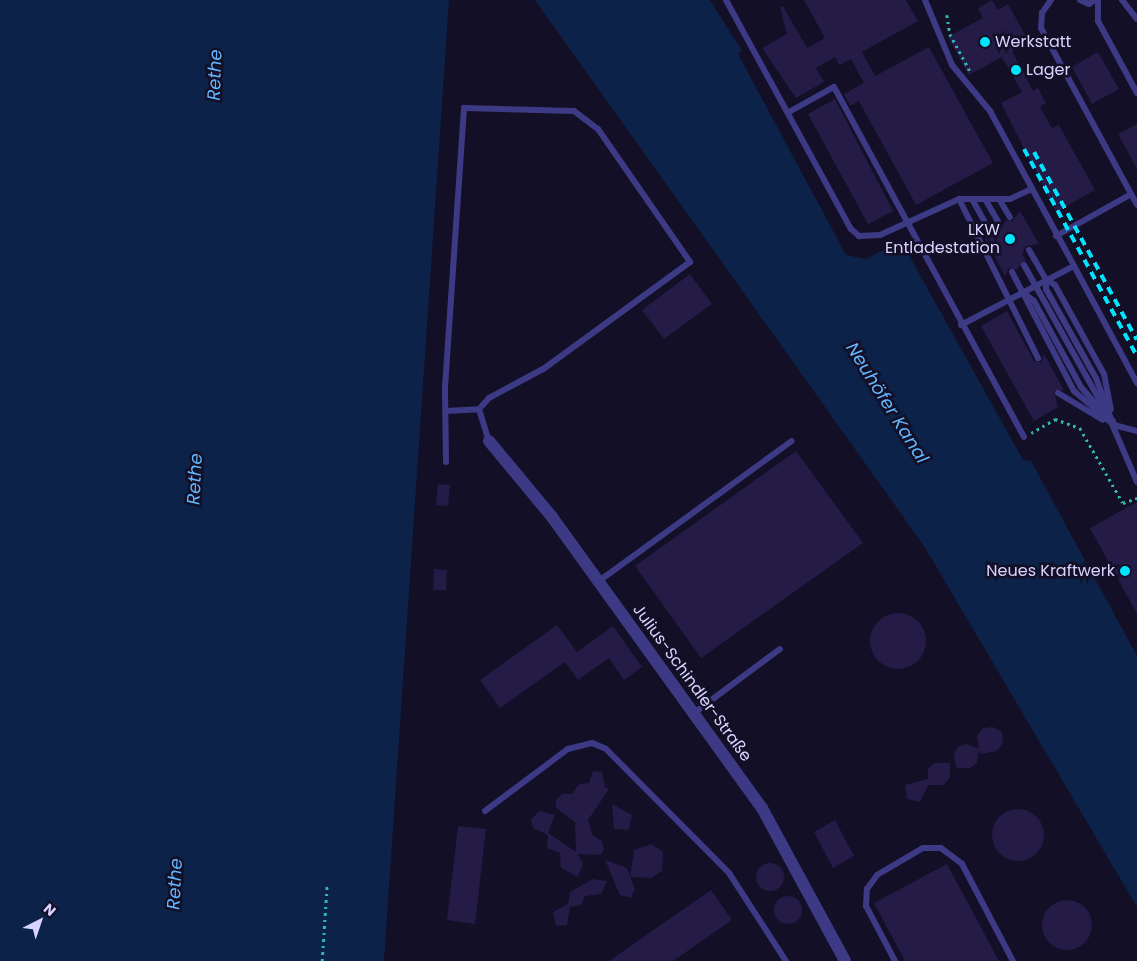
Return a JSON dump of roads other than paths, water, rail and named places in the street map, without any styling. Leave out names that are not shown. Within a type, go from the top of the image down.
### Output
[{"type":"street","name":"Julius-Schindler-Straße","points":[[489,441],[598,581],[762,808],[845,961]]},
{"type":"lane","points":[[726,0],[789,112],[851,229],[866,238],[959,199],[999,200],[1031,189]]},
{"type":"lane","points":[[925,0],[935,32],[952,66],[990,111],[1056,236],[1137,382]]},
{"type":"lane","points":[[1051,0],[1042,13],[1041,28],[1137,205]]},
{"type":"lane","points":[[1080,0],[1088,4],[1096,0],[1098,21],[1137,93]]},
{"type":"lane","points":[[1122,0],[1137,19]]},
{"type":"lane","points":[[789,112],[834,87],[961,325],[1024,437]]},
{"type":"lane","points":[[446,411],[479,410],[489,398],[543,369],[690,262],[598,129],[574,111],[464,108],[446,411],[446,462]]},
{"type":"lane","points":[[1056,236],[1131,194]]},
{"type":"lane","points":[[959,199],[1012,298],[1038,358]]},
{"type":"lane","points":[[972,200],[989,230]]},
{"type":"lane","points":[[985,200],[1000,223]]},
{"type":"lane","points":[[999,200],[1010,217]]},
{"type":"lane","points":[[1029,250],[1046,279],[1046,289],[1114,425],[1137,482]]},
{"type":"lane","points":[[1024,265],[1093,380]]},
{"type":"lane","points":[[961,325],[1035,284],[1074,266]]},
{"type":"lane","points":[[1012,272],[1074,391],[1114,425]]},
{"type":"lane","points":[[1046,279],[1055,284],[1104,374],[1114,425]]},
{"type":"lane","points":[[1022,292],[1034,301],[1081,387],[1114,425]]},
{"type":"lane","points":[[1060,396],[1114,425],[1137,431]]},
{"type":"lane","points":[[479,410],[489,441]]},
{"type":"lane","points":[[598,581],[792,441]]},
{"type":"lane","points":[[694,713],[780,649]]},
{"type":"lane","points":[[485,811],[568,749],[592,742],[606,749],[729,873],[786,961]]},
{"type":"lane","points":[[895,961],[866,906],[867,889],[877,875],[923,848],[940,848],[962,864],[1013,961]]},
{"type":"water","name":"Rethe","points":[[0,0],[449,0],[384,961],[0,961]]},
{"type":"water","name":"Neuhöfer Kanal","points":[[535,0],[710,0],[742,51],[738,54],[846,255],[866,259],[901,241],[1023,460],[1031,461],[1137,656],[1137,907],[924,546]]},
{"type":"railway","points":[[1024,149],[1137,356]]},
{"type":"railway","points":[[1034,152],[1137,340]]},
{"type":"place","name":"Werkstatt","points":[[985,42]]},
{"type":"place","name":"Lager","points":[[1016,70]]},
{"type":"place","name":"LKW Entladestation","points":[[1010,239]]},
{"type":"place","name":"Neues Kraftwerk","points":[[1125,571]]}]
